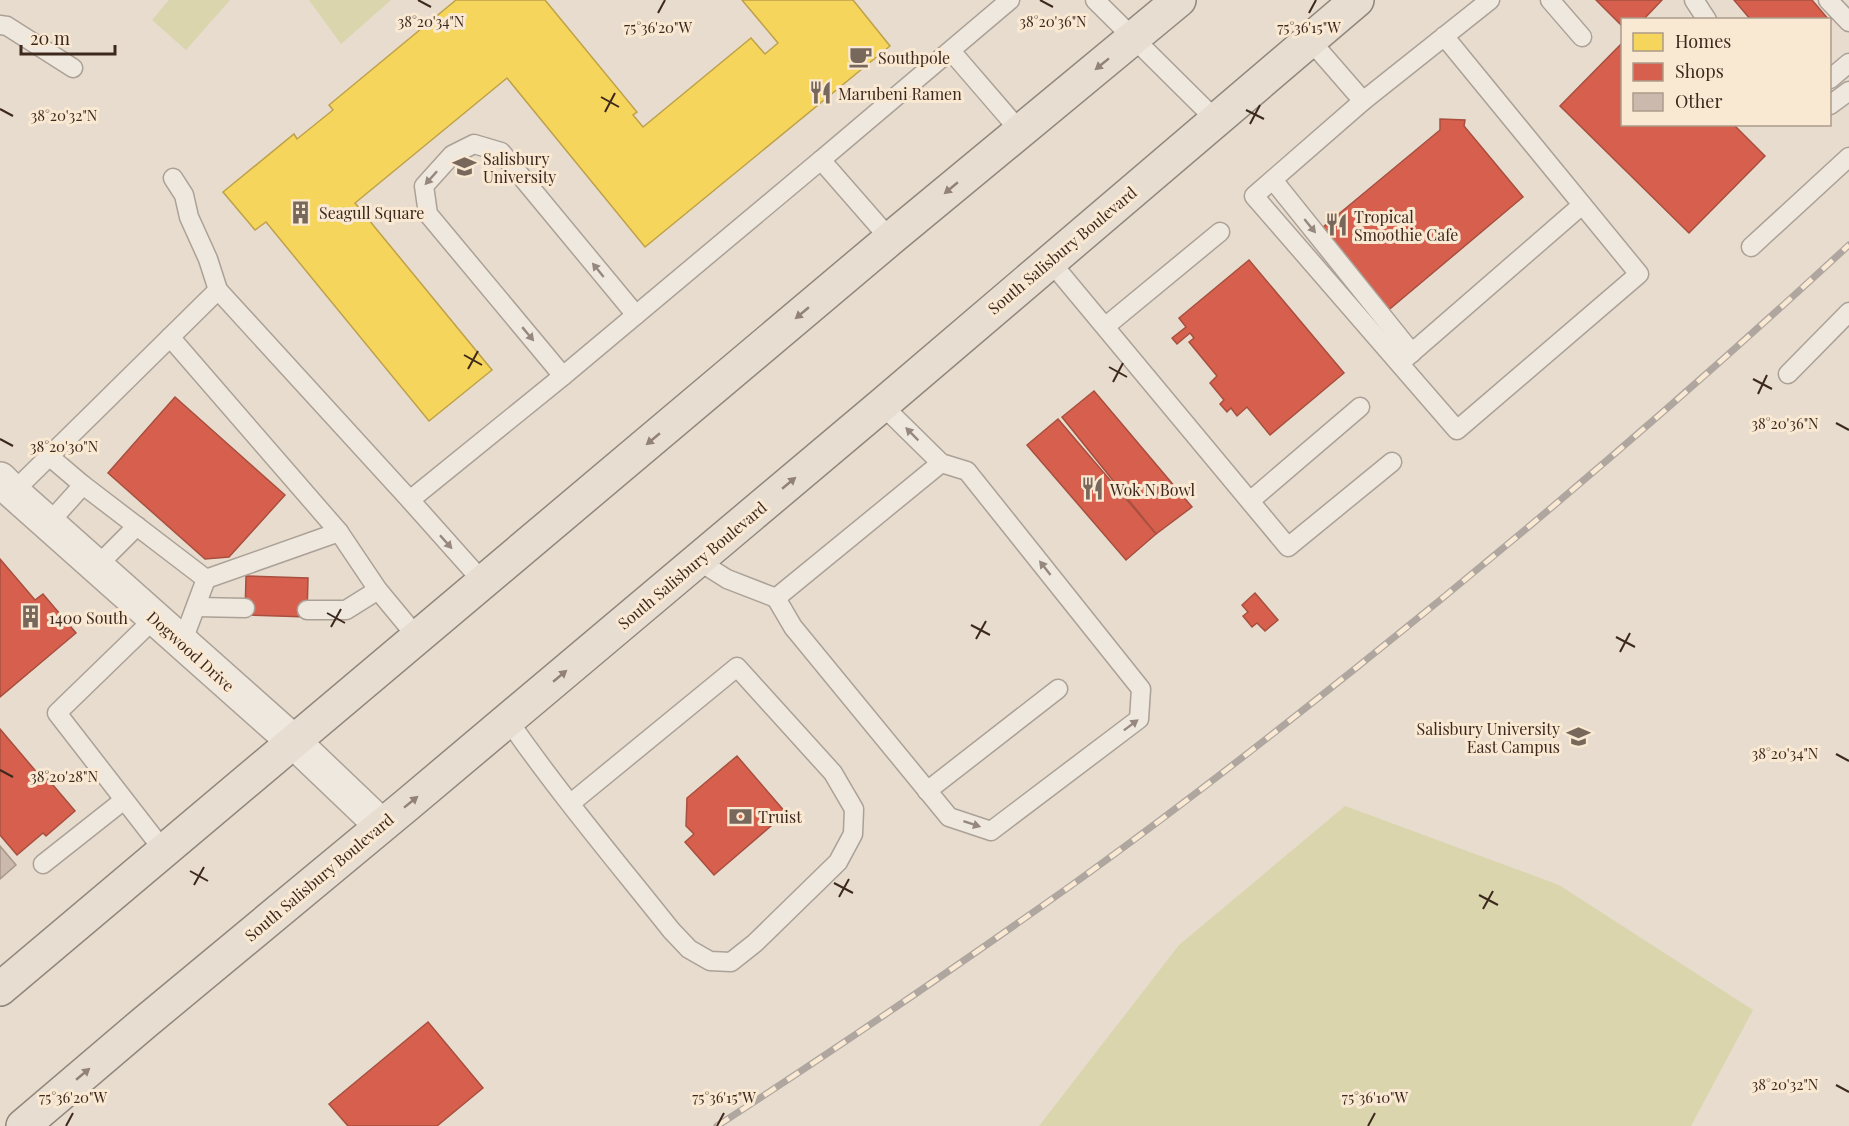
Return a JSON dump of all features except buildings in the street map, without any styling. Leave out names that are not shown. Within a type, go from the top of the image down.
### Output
[{"type":"main road","points":[[0,989],[890,239],[1179,0]]},
{"type":"main road","name":"South Salisbury Boulevard","points":[[23,1126],[882,405],[1357,0]]},
{"type":"street","name":"Dogwood Drive","points":[[6,486],[293,741],[381,825]]},
{"type":"lane","points":[[410,500],[563,376],[1010,0]]},
{"type":"lane","points":[[1095,0],[1216,120]]},
{"type":"lane","points":[[1406,358],[1254,196],[1363,101],[1490,0]]},
{"type":"lane","points":[[1550,0],[1582,37]]},
{"type":"lane","points":[[1694,0],[1706,18]]},
{"type":"lane","points":[[1828,0],[1849,22]]},
{"type":"lane","points":[[0,25],[7,26],[73,68]]},
{"type":"lane","points":[[1273,180],[1406,358],[1456,430],[1639,274],[1444,36]]},
{"type":"lane","points":[[1310,40],[1363,101]]},
{"type":"lane","points":[[951,51],[1020,131]]},
{"type":"lane","points":[[1831,78],[1849,63]]},
{"type":"lane","points":[[1831,104],[1849,91]]},
{"type":"lane","points":[[563,376],[428,214],[424,186],[452,155],[474,144],[501,152],[636,315]]},
{"type":"lane","points":[[1751,247],[1849,157]]},
{"type":"lane","points":[[821,160],[890,239]]},
{"type":"lane","points":[[173,178],[184,195],[189,217],[208,259],[218,290],[484,583]]},
{"type":"lane","points":[[1406,358],[1582,206]]},
{"type":"lane","points":[[1106,326],[1220,232]]},
{"type":"lane","points":[[1050,261],[1288,548],[1392,462]]},
{"type":"lane","points":[[6,486],[50,457],[218,290]]},
{"type":"lane","points":[[1788,374],[1849,312]]},
{"type":"lane","points":[[170,337],[339,532],[378,590],[417,637]]},
{"type":"lane","points":[[697,560],[727,579],[776,598],[793,627],[949,817],[991,831],[1139,718],[1141,689],[967,471],[941,463],[882,405]]},
{"type":"lane","points":[[1250,501],[1360,407]]},
{"type":"lane","points":[[50,457],[206,579]]},
{"type":"lane","points":[[776,598],[941,463]]},
{"type":"lane","points":[[48,524],[83,485]]},
{"type":"lane","points":[[96,567],[137,526]]},
{"type":"lane","points":[[206,579],[339,532]]},
{"type":"lane","points":[[182,643],[206,579]]},
{"type":"lane","points":[[307,610],[346,610],[378,590]]},
{"type":"lane","points":[[197,607],[245,608]]},
{"type":"lane","points":[[155,618],[57,713],[164,851]]},
{"type":"lane","points":[[508,720],[571,803],[671,930],[689,949],[710,961],[731,962],[755,943],[838,862],[853,834],[854,809],[833,773],[737,667],[571,803]]},
{"type":"lane","points":[[927,790],[1058,689]]},
{"type":"lane","points":[[43,864],[124,800]]},
{"type":"shaded area","points":[[169,0],[230,0],[186,50],[152,20]]},
{"type":"shaded area","points":[[309,0],[391,0],[341,44]]},
{"type":"shaded area","points":[[1345,806],[1559,885],[1753,1010],[1691,1126],[1039,1126],[1179,945]]},
{"type":"railway","points":[[717,1126],[1025,918],[1142,834],[1250,752],[1544,514],[1668,408],[1849,245]]},
{"type":"place","name":"Southpole","points":[[860,57]]},
{"type":"place","name":"Marubeni Ramen","points":[[820,93]]},
{"type":"place","name":"Salisbury University","points":[[465,167]]},
{"type":"place","name":"Seagull Square","points":[[301,212]]},
{"type":"place","name":"Tropical Smoothie Cafe","points":[[1336,225]]},
{"type":"place","name":"Wok N Bowl","points":[[1092,489]]},
{"type":"place","name":"1400 South","points":[[31,617]]},
{"type":"place","name":"Salisbury University East Campus","points":[[1578,737]]},
{"type":"place","name":"Truist","points":[[740,816]]}]
